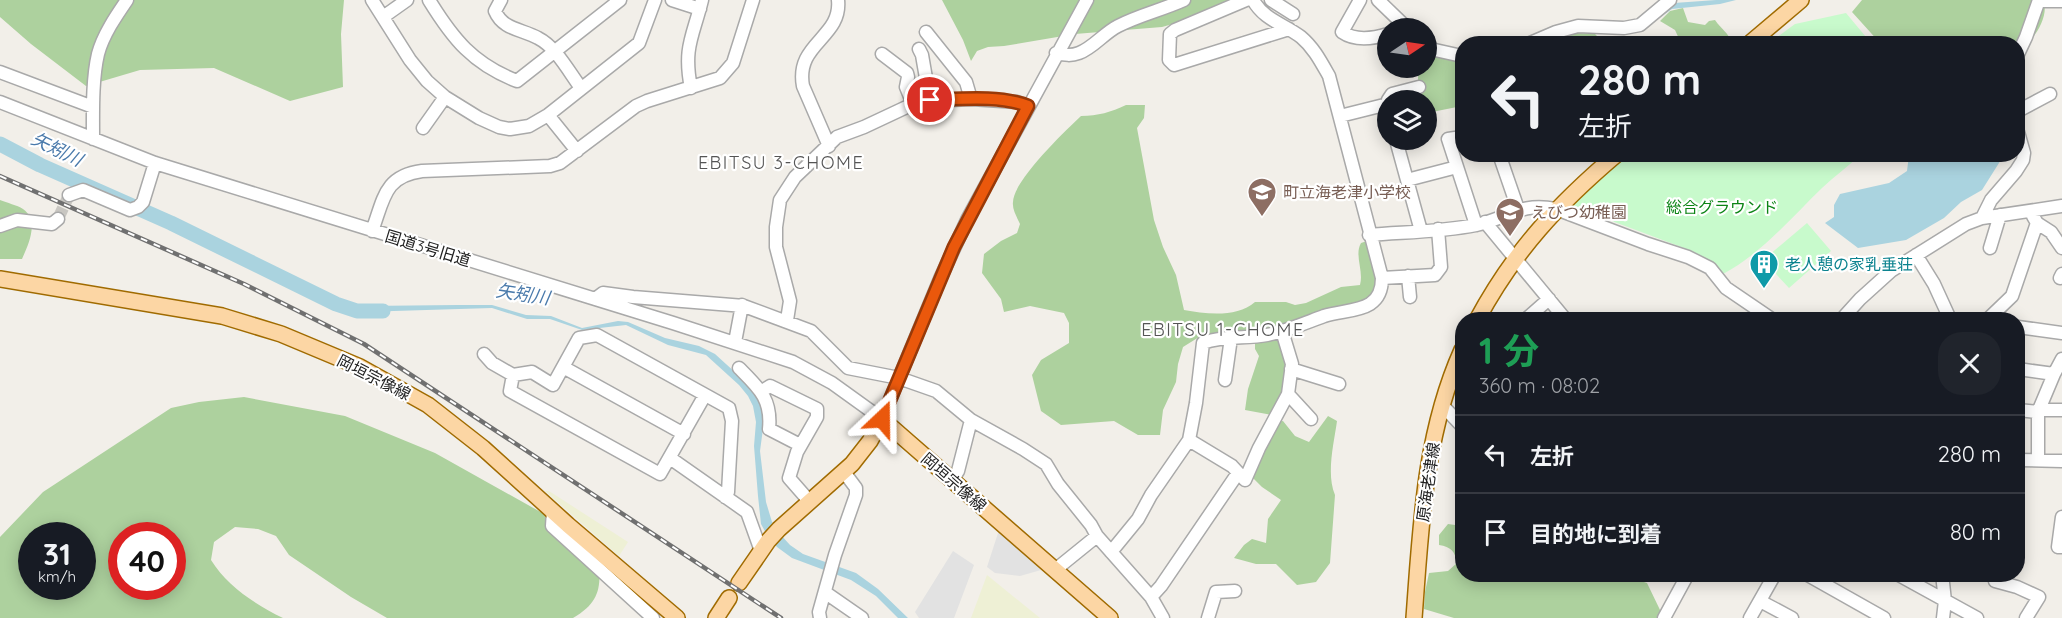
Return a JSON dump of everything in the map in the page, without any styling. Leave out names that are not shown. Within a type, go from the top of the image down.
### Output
[{"type":"main road","points":[[1758,36],[1801,0]]},
{"type":"main road","points":[[1482,312],[1515,259],[1557,208],[1608,162]]},
{"type":"main road","name":"岡垣宗像線","points":[[0,279],[222,316],[281,334],[360,367],[428,405],[483,448],[677,618]]},
{"type":"main road","name":"原海老津線","points":[[1414,618],[1427,467],[1442,405],[1455,369]]},
{"type":"main road","points":[[739,583],[764,546],[779,529],[844,472],[870,441],[882,419]]},
{"type":"main road","name":"岡垣宗像線","points":[[882,419],[1110,618]]},
{"type":"main road","points":[[716,618],[729,598]]},
{"type":"street","points":[[93,139],[93,108],[99,53],[113,21],[127,0]]},
{"type":"street","points":[[372,0],[410,60],[445,98],[479,118],[510,129],[529,126],[548,115],[639,43],[655,0]]},
{"type":"street","points":[[383,17],[407,0]]},
{"type":"street","points":[[429,0],[461,46],[481,63],[516,81],[620,0]]},
{"type":"street","points":[[501,0],[495,11],[498,18],[507,26],[544,41],[581,88]]},
{"type":"street","points":[[672,0],[701,4],[688,47],[688,73],[691,88]]},
{"type":"street","points":[[372,231],[386,193],[396,179],[407,173],[471,168],[541,167],[560,163],[636,106],[720,78],[733,63],[753,0]]},
{"type":"street","points":[[829,146],[801,77],[805,58],[833,25],[837,16],[838,0]]},
{"type":"street","points":[[882,419],[954,247],[1056,53],[1087,0]]},
{"type":"street","points":[[1056,53],[1068,56],[1081,53],[1105,33],[1119,25],[1184,0]]},
{"type":"street","points":[[1246,0],[1175,30],[1170,34],[1169,60],[1174,65],[1289,29]]},
{"type":"street","points":[[1111,552],[1138,519],[1151,495],[1189,440],[1203,343],[1215,339],[1282,332],[1325,316],[1365,307],[1378,297],[1382,290],[1382,278],[1329,76],[1310,46],[1289,29],[1259,11],[1253,0]]},
{"type":"street","points":[[1271,0],[1293,14]]},
{"type":"street","points":[[1360,0],[1342,32],[1351,38],[1377,38]]},
{"type":"street","points":[[1378,0],[1393,18]]},
{"type":"street","points":[[1547,36],[1578,26],[1624,28],[1640,25],[1670,0]]},
{"type":"street","points":[[2025,39],[2039,0],[2062,1]]},
{"type":"street","points":[[926,32],[966,82],[971,99]]},
{"type":"street","points":[[919,49],[930,100]]},
{"type":"street","points":[[1437,50],[1455,54]]},
{"type":"street","points":[[882,54],[907,73],[909,77],[906,87],[913,104]]},
{"type":"street","points":[[0,72],[93,108]]},
{"type":"street","points":[[1407,90],[1419,87]]},
{"type":"street","points":[[2025,107],[2050,94]]},
{"type":"street","points":[[423,128],[445,98]]},
{"type":"street","points":[[787,321],[790,301],[777,247],[776,226],[780,200],[795,177],[837,137],[913,104],[930,100],[971,99],[1017,102],[1028,106]]},
{"type":"street","name":"国道3号旧道","points":[[0,102],[155,163],[735,342],[793,362],[856,399],[882,419]]},
{"type":"street","points":[[1340,116],[1377,105]]},
{"type":"street","points":[[548,115],[577,151]]},
{"type":"street","points":[[1455,138],[1448,139],[1455,161]]},
{"type":"street","points":[[1399,150],[1421,231]]},
{"type":"street","points":[[1455,162],[1481,223],[1560,312]]},
{"type":"street","points":[[1502,162],[1518,209]]},
{"type":"street","points":[[1982,218],[1991,200],[2022,162]]},
{"type":"street","points":[[69,195],[83,190],[130,210],[143,202],[155,163]]},
{"type":"street","points":[[1407,180],[1457,167]]},
{"type":"street","points":[[1369,235],[1481,223],[1518,209],[1542,206],[1557,208],[1648,244],[1688,257],[1710,268],[1726,288],[1761,312]]},
{"type":"street","points":[[1849,312],[1878,281],[1958,229],[1982,218],[2062,206]]},
{"type":"street","points":[[2031,210],[2037,223],[2051,232],[2062,248]]},
{"type":"street","points":[[1990,248],[2000,215]]},
{"type":"street","points":[[0,226],[17,220],[52,224],[58,219]]},
{"type":"street","points":[[1995,312],[2012,296],[2037,223]]},
{"type":"street","points":[[1382,278],[1435,275],[1441,267],[1438,229]]},
{"type":"street","points":[[1916,255],[1934,284],[1947,312]]},
{"type":"street","points":[[1408,276],[1410,297]]},
{"type":"street","points":[[595,299],[603,292],[633,297],[742,305],[811,331],[848,368],[899,378],[936,391],[971,420],[1023,448],[1046,464],[1097,536],[1151,597],[1163,618]]},
{"type":"street","points":[[1534,312],[1549,299]]},
{"type":"street","points":[[735,342],[742,305]]},
{"type":"street","points":[[2025,328],[2062,333]]},
{"type":"street","points":[[1189,440],[1232,466],[1245,480],[1288,394],[1292,364],[1282,332]]},
{"type":"street","points":[[484,354],[492,363],[513,375],[531,372],[553,385],[579,338],[597,335],[729,408],[732,421],[728,492],[725,497]]},
{"type":"street","points":[[1225,380],[1232,338]]},
{"type":"street","points":[[2038,460],[2038,412],[2062,359]]},
{"type":"street","points":[[563,367],[684,434]]},
{"type":"street","points":[[739,368],[762,391],[767,402],[769,429],[800,445]]},
{"type":"street","points":[[1291,369],[1339,384]]},
{"type":"street","points":[[2025,370],[2054,374]]},
{"type":"street","points":[[513,375],[510,391],[660,474],[705,395]]},
{"type":"street","points":[[762,391],[770,386],[817,409],[817,417],[800,445],[789,478],[810,502]]},
{"type":"street","points":[[1288,394],[1311,419]]},
{"type":"street","points":[[1442,405],[1455,419]]},
{"type":"street","points":[[2025,411],[2062,410]]},
{"type":"street","points":[[952,480],[958,471],[971,420]]},
{"type":"street","points":[[670,458],[747,512],[764,546]]},
{"type":"street","points":[[2025,460],[2062,461]]},
{"type":"street","points":[[820,618],[819,612],[835,555],[856,495],[856,488],[844,472]]},
{"type":"street","points":[[1151,597],[1161,586],[1238,473]]},
{"type":"street","points":[[553,511],[552,526],[653,618]]},
{"type":"street","points":[[2062,517],[2058,546],[2062,547]]},
{"type":"street","points":[[1055,570],[1097,536]]},
{"type":"street","points":[[1664,618],[1684,582]]},
{"type":"street","points":[[1750,618],[1771,582]]},
{"type":"street","points":[[1820,582],[1884,618]]},
{"type":"street","points":[[1911,582],[1977,618]]},
{"type":"street","points":[[1942,618],[1945,601],[1943,582]]},
{"type":"street","points":[[1999,582],[2039,597],[2026,618]]},
{"type":"street","points":[[1208,618],[1216,592],[1234,591]]},
{"type":"street","points":[[826,593],[862,618]]},
{"type":"street","points":[[1760,601],[1792,618]]},
{"type":"green space","points":[[0,0],[344,0],[341,34],[343,87],[290,101],[214,68],[140,70],[86,86],[0,17]]},
{"type":"green space","points":[[942,0],[1259,0],[1162,27],[1075,34],[988,47],[977,51],[971,61]]},
{"type":"green space","points":[[1862,0],[2044,0],[2045,8],[2038,30],[2025,48],[2025,36],[1874,36],[1852,12]]},
{"type":"green space","points":[[1683,8],[1688,22],[1705,25],[1715,20],[1728,36],[1678,36],[1675,30],[1660,21],[1670,11]]},
{"type":"green space","points":[[1846,13],[1865,36],[1779,36],[1795,24]]},
{"type":"green space","points":[[1595,34],[1597,36],[1561,36]]},
{"type":"green space","points":[[1437,55],[1455,59],[1455,107],[1437,111],[1437,90],[1419,90],[1418,78],[1437,78]]},
{"type":"green space","points":[[1126,105],[1145,105],[1144,118],[1137,128],[1154,220],[1176,275],[1184,310],[1202,313],[1230,313],[1255,302],[1286,302],[1295,305],[1306,303],[1341,287],[1360,285],[1359,248],[1361,243],[1367,241],[1379,283],[1367,301],[1260,333],[1215,333],[1199,337],[1183,347],[1176,382],[1163,410],[1160,435],[1138,435],[1114,421],[1061,425],[1041,411],[1032,375],[1041,360],[1069,343],[1069,323],[1064,313],[1030,306],[1004,312],[1001,299],[982,273],[984,254],[1001,241],[1017,233],[1020,224],[1013,208],[1015,193],[1041,157],[1081,116],[1104,113]]},
{"type":"green space","name":"総合グラウンド","points":[[1620,162],[1853,162],[1751,256],[1723,274],[1710,261],[1692,251],[1569,205]]},
{"type":"green space","points":[[0,200],[23,209],[31,220],[31,233],[22,259],[0,259]]},
{"type":"green space","points":[[1807,223],[1831,251],[1789,288],[1763,260]]},
{"type":"green space","points":[[1255,341],[1279,341],[1288,357],[1286,378],[1272,415],[1245,410],[1248,389],[1259,356],[1255,349]]},
{"type":"green space","points":[[244,397],[345,416],[435,453],[596,543],[599,586],[596,595],[584,611],[573,618],[387,618],[351,597],[289,555],[276,536],[258,529],[235,527],[214,542],[211,560],[225,578],[243,594],[283,618],[0,618],[0,537],[43,492],[171,408]]},
{"type":"green space","points":[[1328,416],[1337,421],[1331,468],[1335,495],[1330,563],[1316,582],[1297,585],[1276,564],[1256,564],[1234,558],[1252,539],[1266,543],[1268,519],[1281,500],[1251,476],[1275,422],[1283,421],[1295,436],[1309,442]]},
{"type":"green space","points":[[545,491],[549,491],[628,542],[619,556]]},
{"type":"green space","points":[[1448,524],[1455,525],[1455,555],[1452,550],[1439,545],[1439,535]]},
{"type":"green space","points":[[1455,565],[1455,582],[1644,582],[1647,583],[1662,618],[1454,618],[1424,609],[1429,573],[1448,571]]},
{"type":"green space","points":[[987,575],[1040,618],[971,618]]},
{"type":"shaded area","points":[[999,530],[1041,570],[1020,576],[995,573],[987,567]]},
{"type":"shaded area","points":[[953,551],[974,565],[954,618],[919,618],[915,612]]},
{"type":"water","points":[[1736,0],[1672,9],[1645,28],[1625,35],[1566,30],[1623,32],[1674,3]]},
{"type":"water","points":[[1908,162],[2000,162],[1982,190],[1961,202],[1944,218],[1906,240],[1858,248],[1825,223],[1834,217],[1834,205],[1840,194],[1889,183],[1907,171]]},
{"type":"water","points":[[492,305],[526,315],[551,316],[582,328],[618,321],[628,322],[665,338],[699,346],[715,354],[749,385],[760,403],[764,421],[760,451],[766,502],[772,522],[780,534],[803,554],[856,573],[878,589],[908,618],[898,618],[876,596],[851,580],[792,558],[777,547],[767,535],[761,524],[754,446],[756,422],[753,406],[739,385],[706,355],[668,345],[626,325],[582,330],[550,319],[527,319],[492,308],[361,312],[365,306]]},
{"type":"waterway","name":"矢矧川","points":[[0,144],[40,165],[171,223],[336,304],[357,311],[383,311]]},
{"type":"tunnel","points":[[58,219],[69,195]]},
{"type":"railway","points":[[0,176],[244,284],[364,344],[781,618]]},
{"type":"place","name":"町立海老津小学校","points":[[1262,218]]},
{"type":"place","name":"えびつ幼稚園","points":[[1510,238]]},
{"type":"place","name":"老人憩の家乳垂荘","points":[[1764,290]]},
{"type":"district","name":"EBITSU 3-CHOME","points":[[781,162]]},
{"type":"district","name":"EBITSU 1-CHOME","points":[[1223,329]]},
{"type":"route","points":[[882,419],[954,247],[1028,106],[1017,102],[971,99],[930,100]]}]
